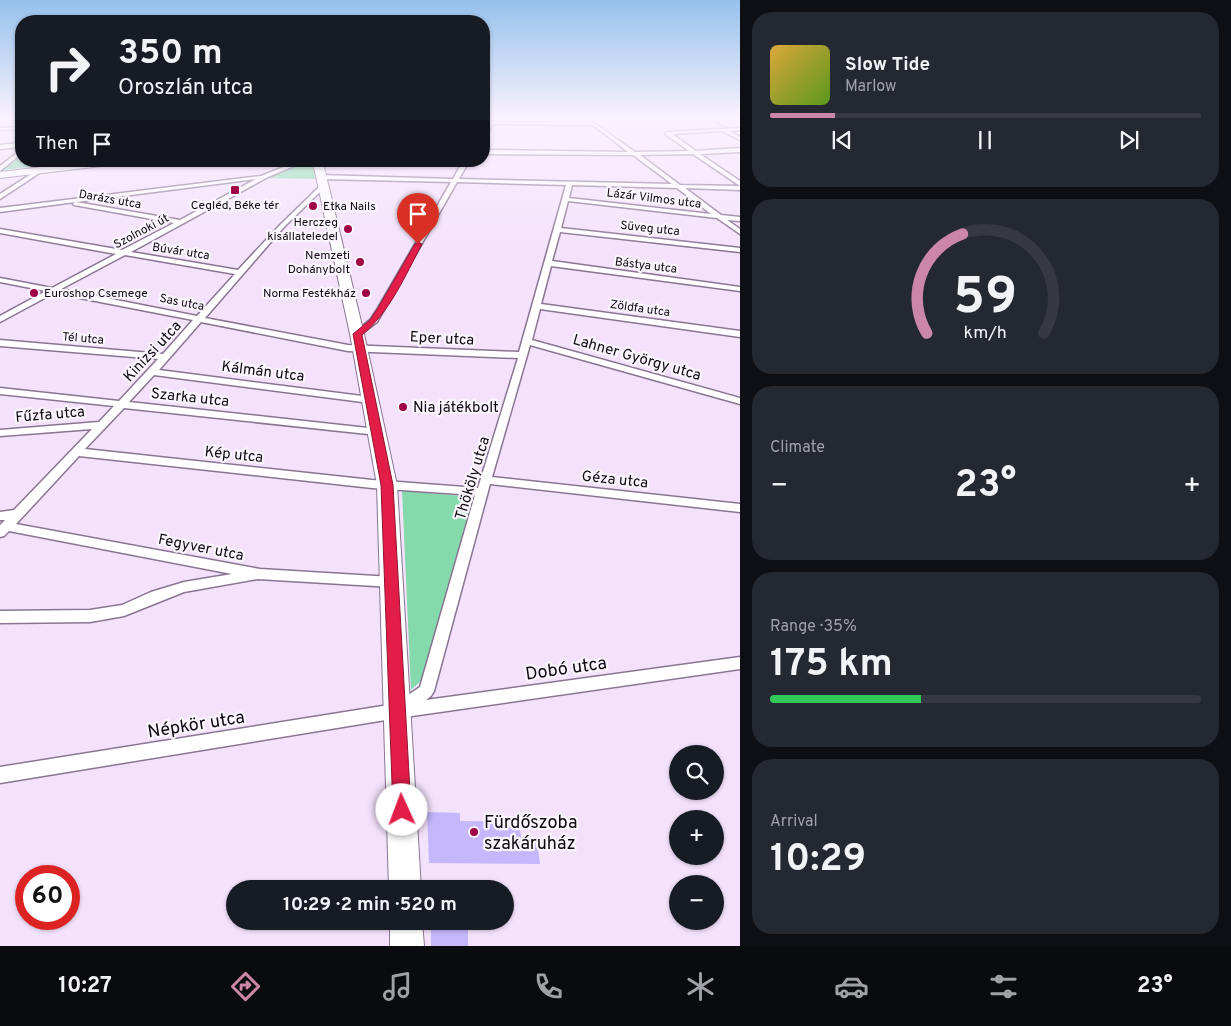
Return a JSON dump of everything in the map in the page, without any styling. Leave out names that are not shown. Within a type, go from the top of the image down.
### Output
[{"type":"main road","points":[[0,175],[67,167]]},
{"type":"main road","points":[[321,177],[358,341],[387,485],[405,880]]},
{"type":"main road","points":[[406,930],[407,946]]},
{"type":"street","points":[[644,161],[740,232]]},
{"type":"street","points":[[707,161],[740,186]]},
{"type":"street","name":"Szolnoki út","points":[[0,319],[266,176],[288,167]]},
{"type":"street","name":"Szolnoki út","points":[[298,167],[321,177]]},
{"type":"street","points":[[358,341],[382,308],[462,167]]},
{"type":"street","points":[[0,197],[41,170]]},
{"type":"street","points":[[0,210],[266,176]]},
{"type":"street","points":[[305,202],[321,177],[740,186]]},
{"type":"street","name":"Kinizsi utca","points":[[2,525],[18,514],[152,372],[305,202],[321,177]]},
{"type":"street","name":"Thököly utca","points":[[398,711],[426,691],[523,355],[570,183]]},
{"type":"street","name":"Lázár Vilmos utca","points":[[565,199],[740,219]]},
{"type":"street","name":"Darázs utca","points":[[65,202],[181,222]]},
{"type":"street","name":"Süveg utca","points":[[557,230],[740,250]]},
{"type":"street","name":"Búvár utca","points":[[0,231],[240,272]]},
{"type":"street","name":"Bástya utca","points":[[549,263],[740,289]]},
{"type":"street","name":"Sas utca","points":[[0,280],[348,348],[358,341]]},
{"type":"street","name":"Zöldfa utca","points":[[536,306],[740,334]]},
{"type":"street","name":"Lahner György utca","points":[[527,340],[603,364],[740,401]]},
{"type":"street","name":"Eper utca","points":[[358,341],[523,355]]},
{"type":"street","name":"Tél utca","points":[[0,343],[165,357]]},
{"type":"street","name":"Kálmán utca","points":[[152,372],[370,400]]},
{"type":"street","name":"Szarka utca","points":[[0,391],[377,432]]},
{"type":"street","name":"Fűzfa utca","points":[[0,433],[102,425]]},
{"type":"street","name":"Kép utca","points":[[77,452],[387,485]]},
{"type":"street","name":"Géza utca","points":[[487,480],[740,508]]},
{"type":"street","points":[[387,485],[482,492]]},
{"type":"street","name":"Fegyver utca","points":[[2,525],[260,574],[392,582]]},
{"type":"street","points":[[0,617],[98,614],[124,610],[156,596],[184,587],[260,574]]},
{"type":"street","name":"Dobó utca","points":[[398,711],[740,663]]},
{"type":"street","name":"Népkör utca","points":[[0,775],[398,711]]},
{"type":"green space","points":[[14,161],[15,167],[28,167],[3,170]]},
{"type":"green space","points":[[292,167],[316,167],[316,179],[268,178]]},
{"type":"green space","points":[[402,491],[474,497],[422,680],[411,690]]},
{"type":"building","name":"Fürdőszoba szakáruház","points":[[427,812],[460,813],[460,821],[519,822],[522,843],[537,843],[540,864],[429,863]]},
{"type":"building","points":[[431,930],[468,930],[468,946],[431,946]]},
{"type":"waterway","points":[[686,188],[702,189]]},
{"type":"place","name":"Cegléd, Béke tér","points":[[235,190]]},
{"type":"place","name":"Etka Nails","points":[[313,206]]},
{"type":"place","name":"Herczeg kisállateledel","points":[[348,229]]},
{"type":"place","name":"Nemzeti Dohánybolt","points":[[360,262]]},
{"type":"place","name":"Euroshop Csemege","points":[[34,293]]},
{"type":"place","name":"Norma Festékház","points":[[366,293]]},
{"type":"place","name":"Nia játékbolt","points":[[403,407]]},
{"type":"place","name":"Fürdőszoba szakáruház","points":[[474,832]]},
{"type":"route","points":[[402,810],[387,485],[357,334],[373,322],[418,244]]}]
